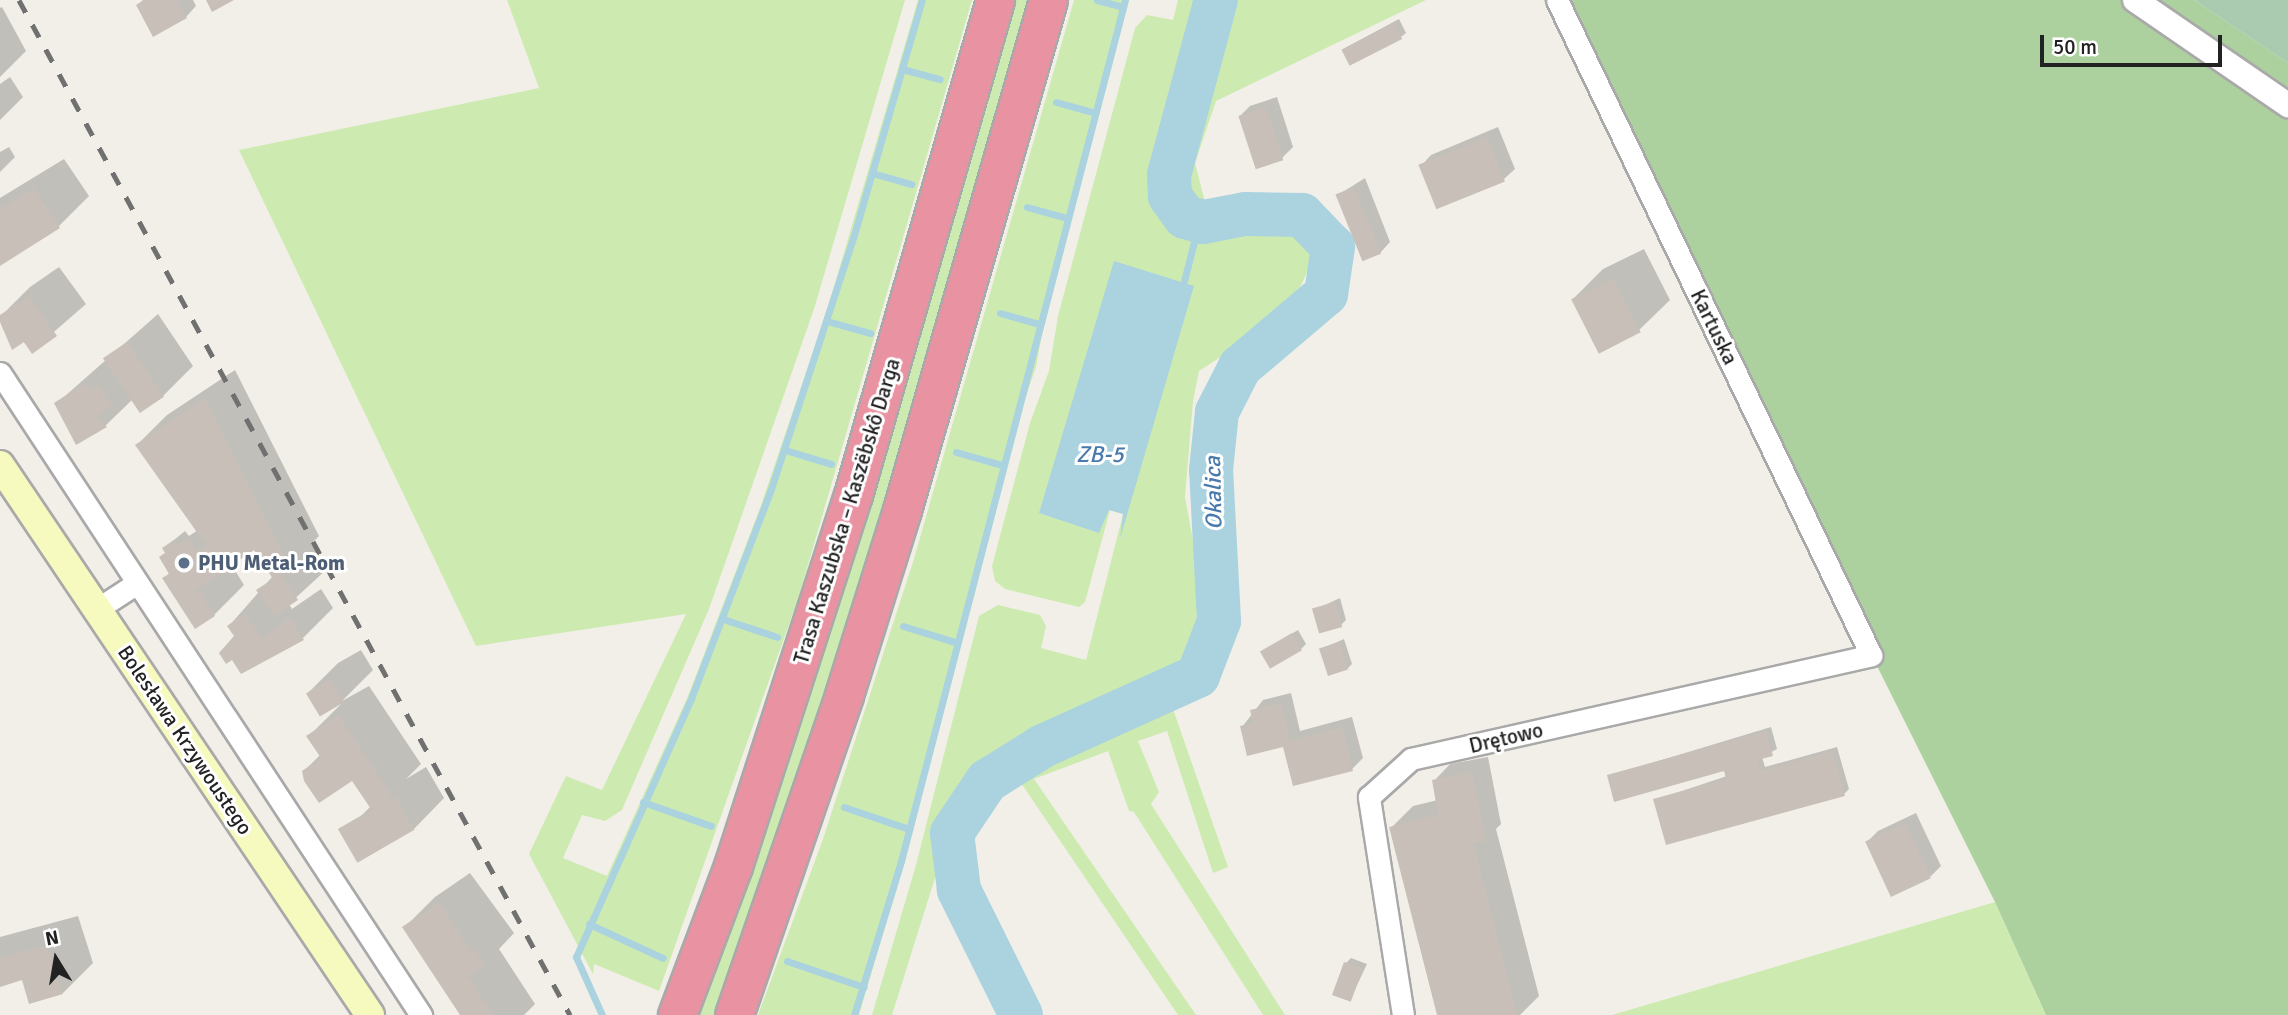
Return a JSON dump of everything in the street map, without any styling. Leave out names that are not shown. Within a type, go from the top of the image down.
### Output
[{"type":"highway","name":"Trasa Kaszubska – Kaszëbskô Darga","points":[[677,1015],[733,866],[849,508],[995,0]]},
{"type":"highway","points":[[734,1015],[844,695],[902,510],[1048,0]]},
{"type":"main road","name":"Bolesława Krzywoustego","points":[[0,465],[370,1015]]},
{"type":"street","name":"Kartuska","points":[[1557,0],[1871,655]]},
{"type":"street","points":[[2135,0],[2288,105]]},
{"type":"street","points":[[0,373],[421,1015]]},
{"type":"street","points":[[97,610],[137,583]]},
{"type":"street","name":"Drętowo","points":[[1403,1015],[1368,797],[1411,759],[1871,655]]},
{"type":"green space","points":[[507,0],[905,0],[814,309],[709,609],[622,810],[605,821],[582,815],[563,858],[607,876],[688,696],[760,508],[826,314],[918,0],[972,0],[799,596],[659,991],[594,964],[593,974],[529,854],[566,776],[602,790],[686,614],[476,646],[239,150],[539,88]]},
{"type":"green space","points":[[1014,0],[1029,0],[855,601],[714,1015],[699,1015],[785,770],[868,510]]},
{"type":"green space","points":[[1074,0],[1129,0],[1046,311],[1036,367],[1017,422],[904,862],[859,1015],[758,1015],[823,839],[913,562]]},
{"type":"green space","points":[[1178,0],[1426,0],[1216,101],[1195,163],[1207,210],[1223,212],[1223,224],[1309,235],[1311,264],[1288,313],[1199,371],[1193,401],[1185,497],[1201,584],[1191,657],[1165,686],[1228,867],[1213,873],[1167,731],[1138,741],[1159,792],[1151,804],[1285,1015],[1263,1015],[1134,812],[1129,811],[1108,751],[1034,779],[1196,1015],[1178,1015],[1021,783],[1004,789],[999,772],[991,782],[977,829],[945,846],[892,1015],[872,1015],[916,865],[979,616],[998,605],[1040,615],[1046,626],[1041,648],[1086,660],[1123,514],[1110,510],[1085,602],[1079,607],[1005,589],[995,581],[992,566],[1030,423],[1049,371],[1058,316],[1135,28],[1147,15],[1173,20]]},
{"type":"green space","points":[[1544,0],[2194,0],[2288,63],[2288,1015],[2046,1015],[1995,902]]},
{"type":"green space","points":[[2194,0],[2288,0],[2288,63]]},
{"type":"green space","points":[[1995,902],[2046,1015],[1612,1015]]},
{"type":"water","name":"ZB-5","points":[[1114,261],[1194,286],[1120,539],[1123,514],[1109,510],[1099,533],[1039,513]]},
{"type":"building","points":[[144,0],[176,0],[187,18],[153,37],[136,5]]},
{"type":"building","points":[[206,0],[234,0],[212,12]]},
{"type":"building","points":[[1394,23],[1402,39],[1350,66],[1341,50]]},
{"type":"building","points":[[1266,107],[1283,160],[1256,169],[1238,116]]},
{"type":"building","points":[[1487,137],[1505,182],[1436,209],[1418,165]]},
{"type":"building","points":[[1354,187],[1381,254],[1362,261],[1335,194]]},
{"type":"building","points":[[34,188],[60,228],[0,266],[0,209]]},
{"type":"building","points":[[1613,278],[1641,332],[1599,354],[1571,299]]},
{"type":"building","points":[[29,296],[57,336],[32,354],[24,342],[12,350],[0,322],[0,315]]},
{"type":"building","points":[[127,342],[164,397],[140,413],[103,358]]},
{"type":"building","points":[[85,383],[90,391],[98,385],[112,405],[98,416],[107,427],[76,445],[54,403]]},
{"type":"building","points":[[205,398],[290,568],[281,574],[298,600],[274,616],[256,590],[273,579],[254,550],[193,592],[200,592],[215,616],[195,629],[162,578],[169,574],[159,557],[165,553],[162,548],[174,540],[177,545],[188,538],[196,551],[206,545],[135,445]]},
{"type":"building","points":[[1335,602],[1342,627],[1319,634],[1312,609]]},
{"type":"building","points":[[245,613],[261,638],[290,618],[304,640],[241,674],[232,660],[226,664],[219,653],[234,636],[227,626]]},
{"type":"building","points":[[1292,633],[1302,650],[1270,669],[1260,652]]},
{"type":"building","points":[[1339,642],[1348,670],[1328,676],[1319,648]]},
{"type":"building","points":[[330,679],[344,702],[320,717],[306,693]]},
{"type":"building","points":[[1281,703],[1290,741],[1342,727],[1353,771],[1293,786],[1283,747],[1247,756],[1240,726],[1253,723],[1250,710]]},
{"type":"building","points":[[338,715],[392,796],[371,809],[352,781],[319,803],[304,781],[302,771],[321,758],[306,736]]},
{"type":"building","points":[[1766,731],[1773,756],[1757,760],[1760,771],[1832,751],[1845,796],[1666,845],[1653,799],[1726,779],[1724,771],[1614,802],[1607,775]]},
{"type":"building","points":[[1472,772],[1486,842],[1473,843],[1517,1015],[1437,1015],[1389,827],[1438,815],[1432,780]]},
{"type":"building","points":[[395,796],[415,830],[357,863],[338,829]]},
{"type":"building","points":[[1905,823],[1931,878],[1891,897],[1865,842]]},
{"type":"building","points":[[439,902],[471,952],[475,949],[485,965],[468,976],[493,1015],[460,1015],[402,927]]},
{"type":"building","points":[[47,945],[63,994],[29,1004],[22,980],[0,987],[0,958]]},
{"type":"building","points":[[1344,962],[1363,969],[1351,1002],[1332,995]]},
{"type":"waterway","points":[[602,1015],[576,957],[692,696],[770,492],[854,235],[922,0]]},
{"type":"waterway","points":[[1097,0],[1123,7]]},
{"type":"waterway","points":[[854,1015],[901,861],[1125,0]]},
{"type":"waterway","name":"Okalica","points":[[1021,1015],[959,890],[952,833],[987,781],[1043,746],[1198,676],[1219,621],[1211,470],[1217,412],[1240,367],[1326,294],[1333,247],[1302,215],[1245,214],[1203,222],[1185,217],[1170,196],[1169,175],[1216,0]]},
{"type":"waterway","points":[[902,69],[940,79]]},
{"type":"waterway","points":[[1056,102],[1096,113]]},
{"type":"waterway","points":[[872,173],[911,184]]},
{"type":"waterway","points":[[1027,207],[1067,218]]},
{"type":"waterway","points":[[1184,281],[1199,222]]},
{"type":"waterway","points":[[1000,313],[1039,324]]},
{"type":"waterway","points":[[827,321],[870,333]]},
{"type":"waterway","points":[[785,450],[831,464]]},
{"type":"waterway","points":[[956,452],[1002,465]]},
{"type":"waterway","points":[[723,619],[777,637]]},
{"type":"waterway","points":[[903,626],[955,642]]},
{"type":"waterway","points":[[643,802],[711,826]]},
{"type":"waterway","points":[[844,807],[909,829]]},
{"type":"waterway","points":[[589,924],[663,958]]},
{"type":"waterway","points":[[787,961],[864,987]]},
{"type":"railway","points":[[19,0],[570,1015]]},
{"type":"place","name":"PHU Metal-Rom","points":[[184,563]]}]
